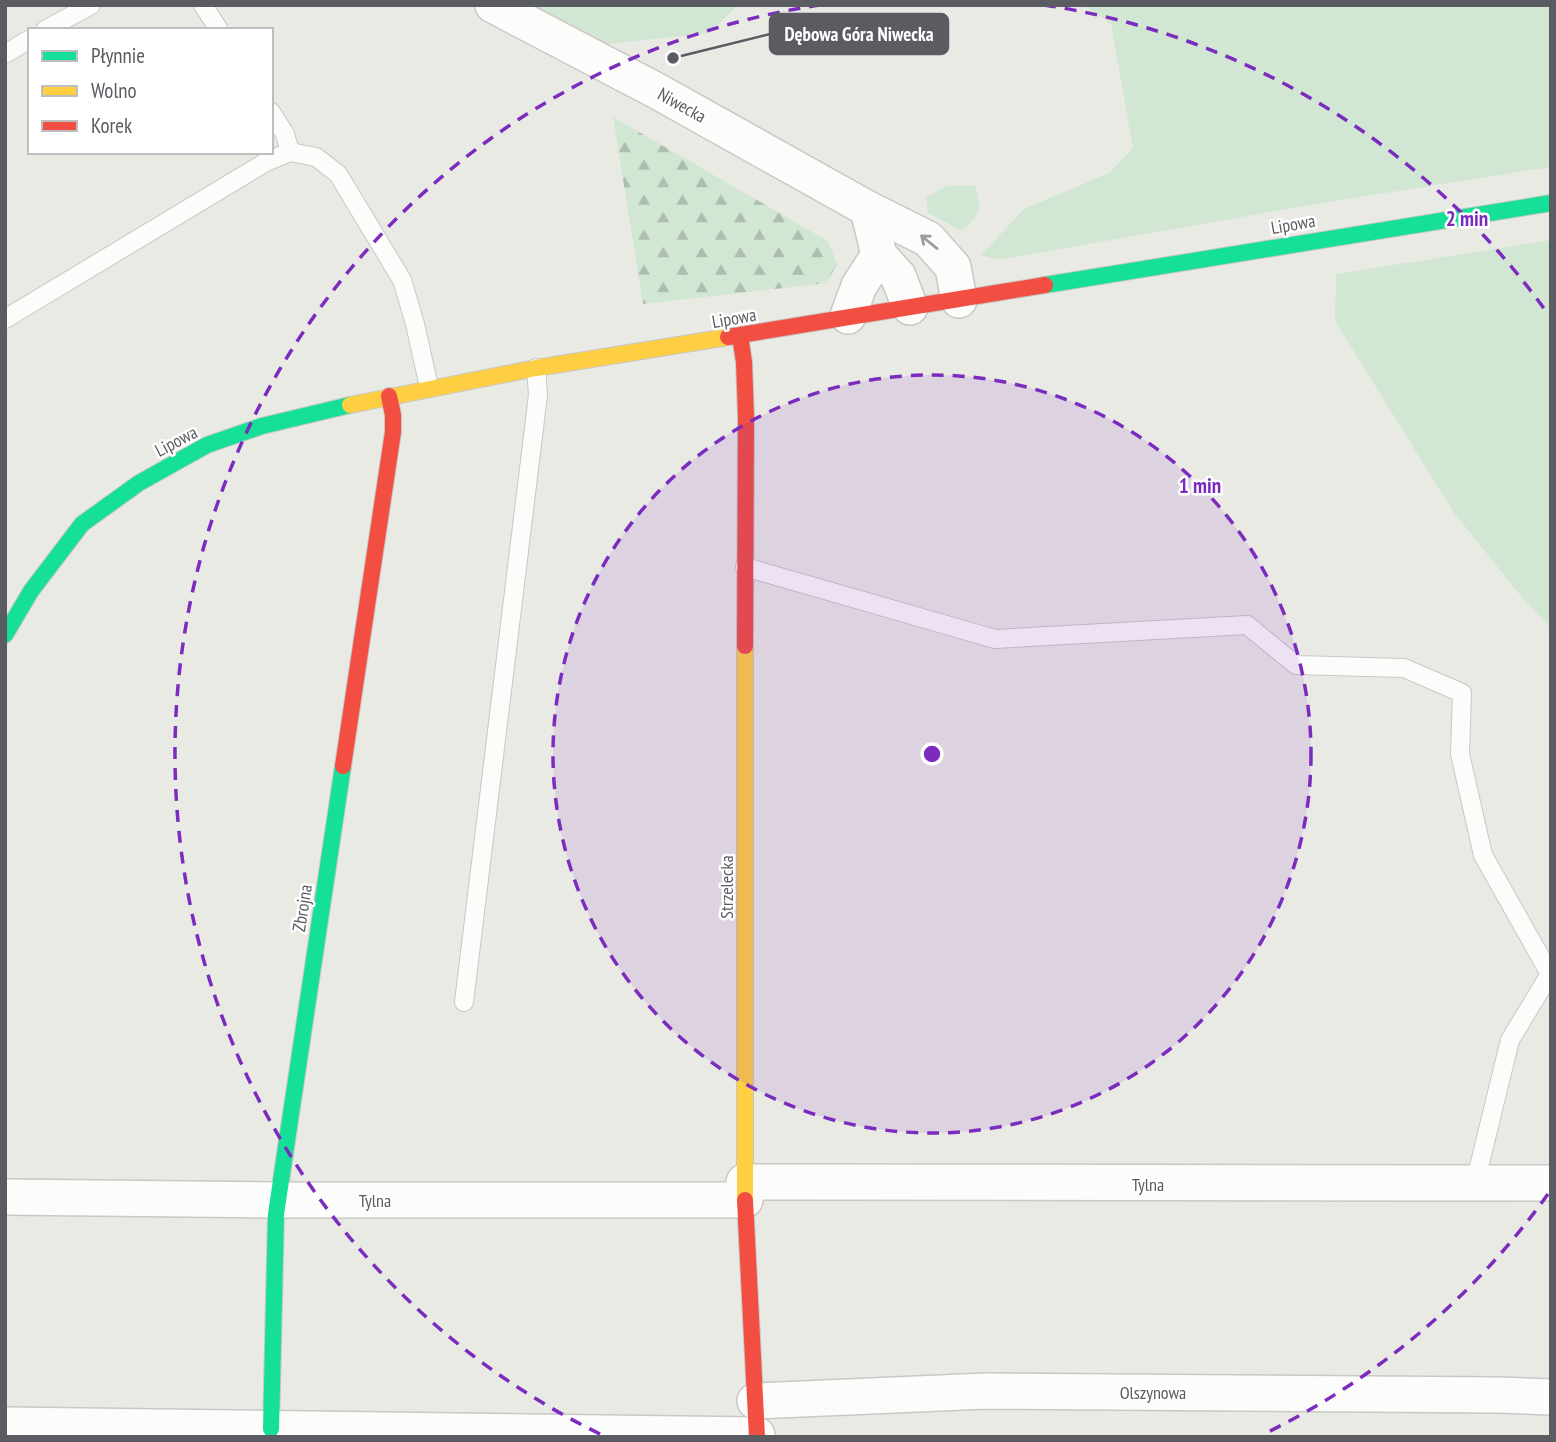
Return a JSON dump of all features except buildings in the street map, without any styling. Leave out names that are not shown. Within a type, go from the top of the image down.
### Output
[{"type":"street","name":"Niwecka","points":[[493,5],[928,239],[954,267],[959,300]]},
{"type":"street","name":"Lipowa","points":[[5,635],[31,592],[82,524],[139,483],[207,445],[262,426],[429,387],[536,368],[740,337],[848,316],[1551,203]]},
{"type":"street","points":[[868,209],[878,255],[898,276],[910,307]]},
{"type":"street","points":[[848,316],[859,285],[878,255]]},
{"type":"street","name":"Strzelecka","points":[[740,337],[744,362],[746,417],[744,1191],[756,1424]]},
{"type":"street","name":"Zbrojna","points":[[271,1429],[276,1214],[393,432],[389,396]]},
{"type":"street","name":"Tylna","points":[[5,1197],[278,1200],[744,1191],[1551,1183]]},
{"type":"street","name":"Olszynowa","points":[[5,1426],[271,1429],[756,1424],[986,1391],[1484,1394],[1551,1397]]},
{"type":"lane","points":[[49,28],[91,5]]},
{"type":"lane","points":[[203,5],[218,28]]},
{"type":"lane","points":[[5,54],[28,40]]},
{"type":"lane","points":[[273,115],[285,134],[290,152]]},
{"type":"lane","points":[[5,319],[266,162],[290,152],[316,157],[338,174],[395,268],[402,280],[415,324],[429,387]]},
{"type":"lane","points":[[464,1002],[538,396],[536,368]]},
{"type":"lane","points":[[746,567],[995,639],[1247,625],[1296,665],[1404,668],[1462,693],[1460,754],[1483,855],[1550,974],[1510,1040],[1475,1183]]},
{"type":"green space","points":[[513,5],[738,5],[709,33],[608,44]]},
{"type":"green space","points":[[1083,5],[1551,5],[1551,167],[1322,203],[998,260],[981,255],[1024,209],[1109,173],[1133,148],[1111,24]]},
{"type":"green space","points":[[613,117],[828,241],[837,264],[827,283],[643,304]]},
{"type":"green space","points":[[946,186],[975,186],[979,200],[978,211],[962,231],[928,213],[926,198]]},
{"type":"green space","points":[[1551,240],[1551,628],[1521,596],[1454,513],[1335,321],[1336,274]]},
{"type":"traffic: fast","points":[[1045,285],[1551,203]]},
{"type":"traffic: fast","points":[[5,635],[31,591],[82,524],[139,483],[207,445],[262,426],[350,405]]},
{"type":"traffic: fast","points":[[271,1429],[276,1214],[343,766]]},
{"type":"traffic: slow","points":[[350,405],[536,368],[728,337]]},
{"type":"traffic: slow","points":[[745,646],[745,1200]]},
{"type":"traffic: jam","points":[[728,337],[1045,285]]},
{"type":"traffic: jam","points":[[740,336],[746,417],[745,646]]},
{"type":"traffic: jam","points":[[343,766],[393,432],[389,396]]},
{"type":"traffic: jam","points":[[745,1200],[757,1437]]},
{"type":"place","name":"Dębowa Góra Niwecka","points":[[673,58]]}]
